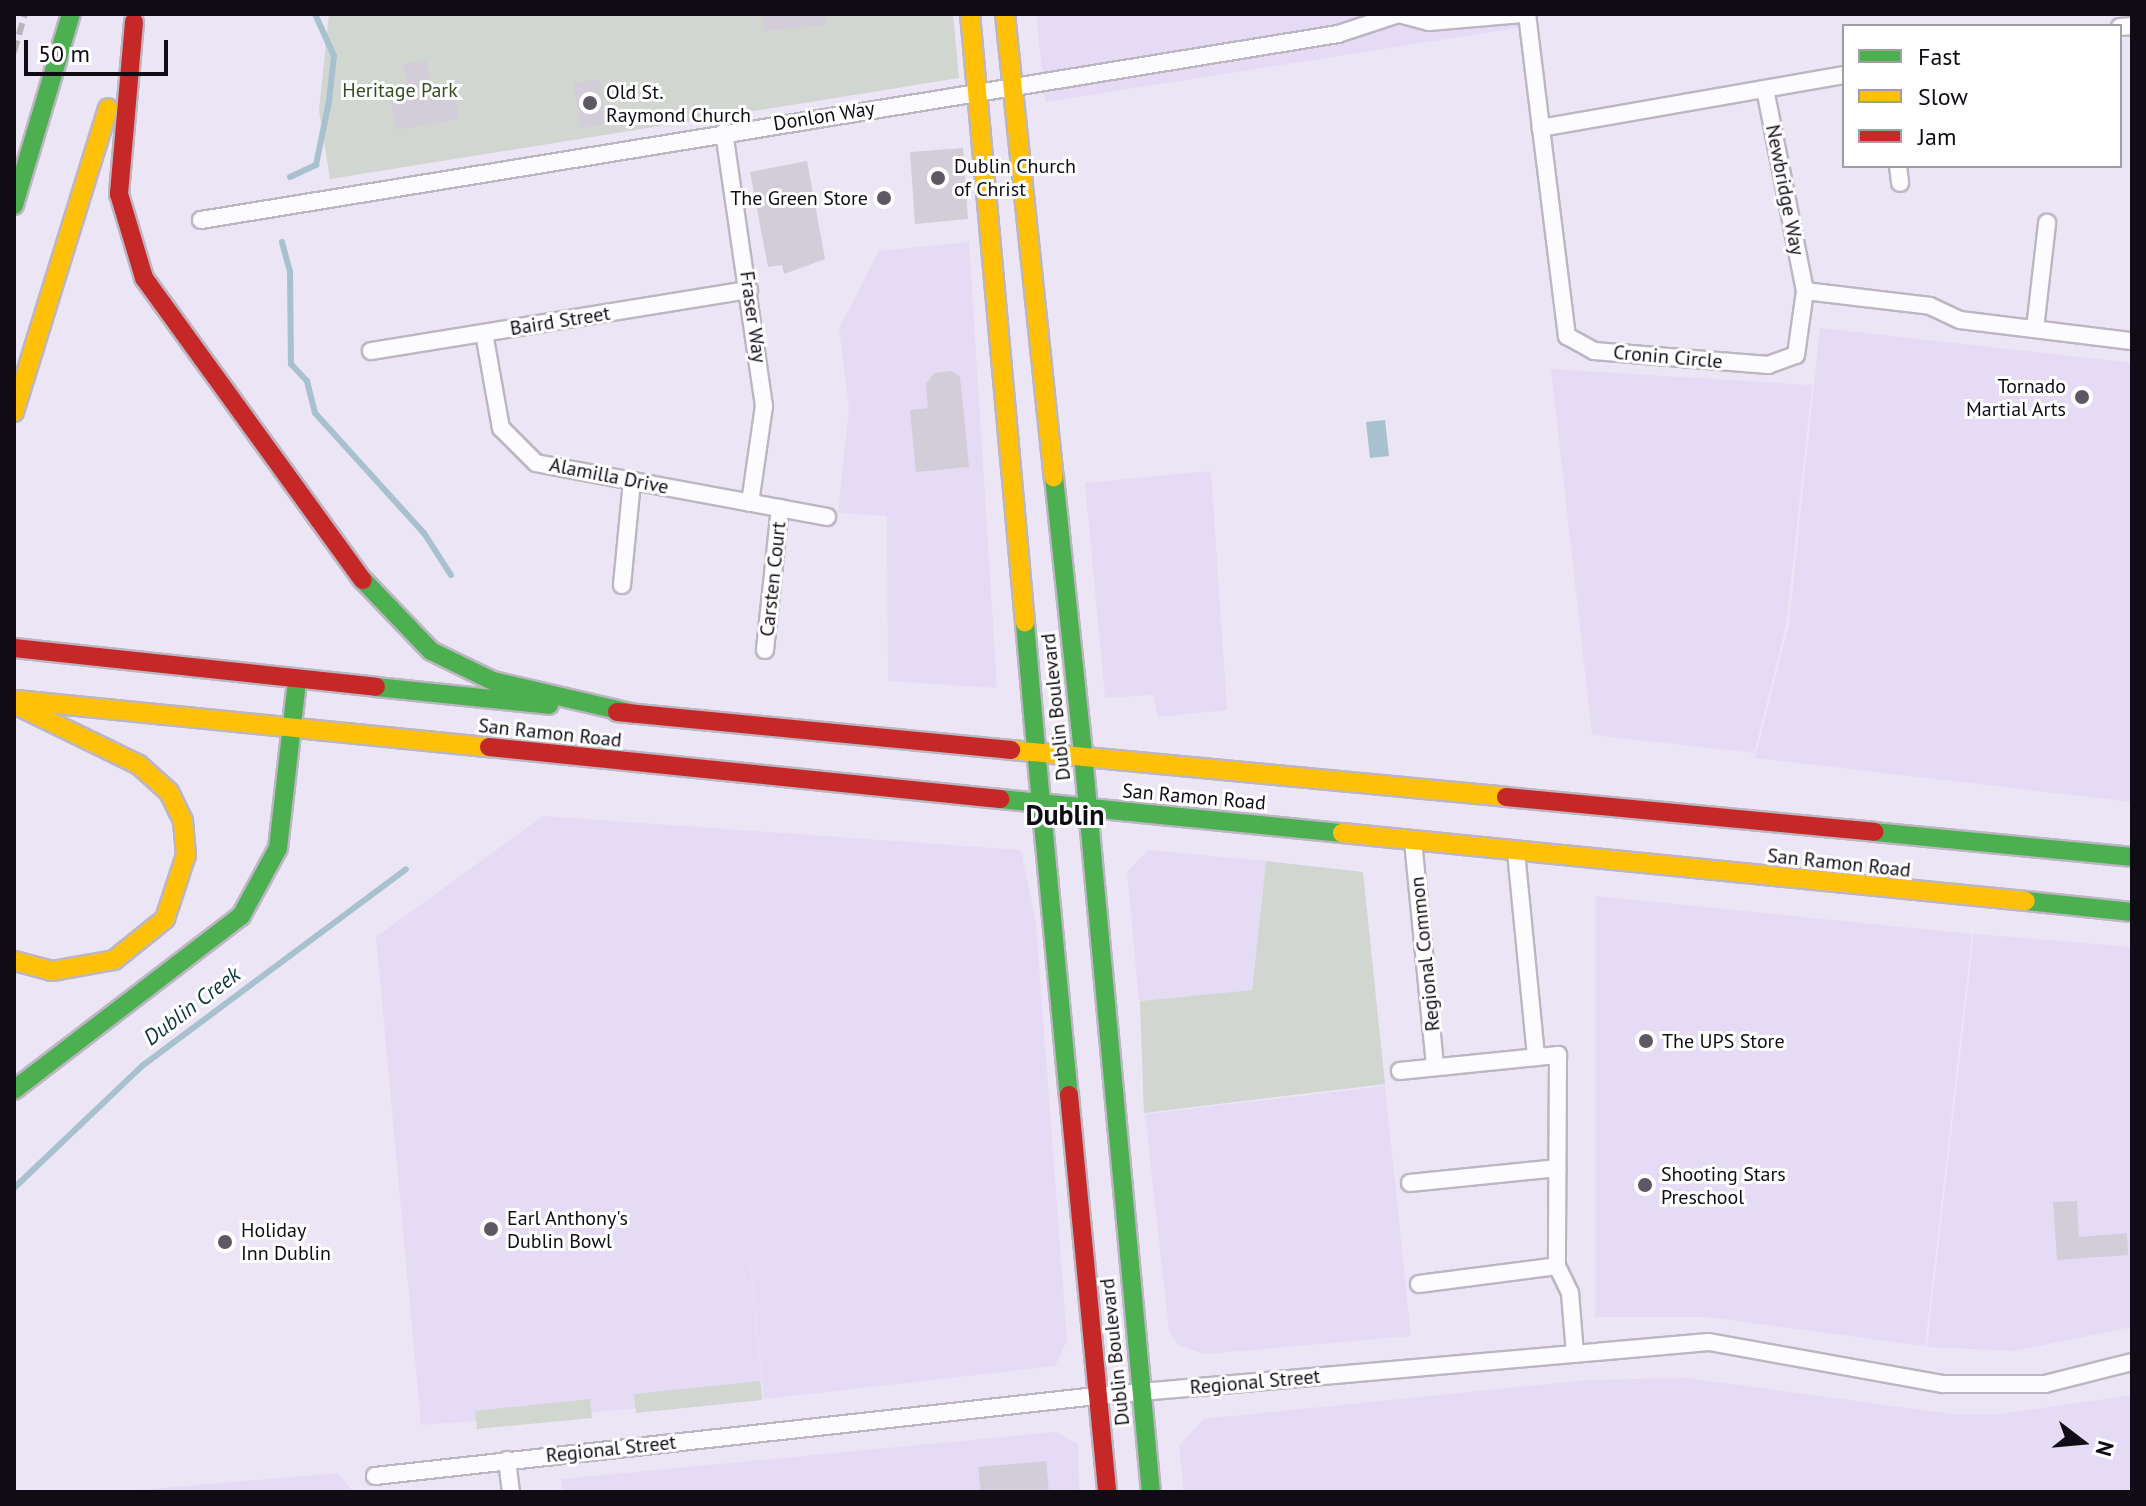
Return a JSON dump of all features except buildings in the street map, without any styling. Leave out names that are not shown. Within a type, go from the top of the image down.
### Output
[{"type":"main road","points":[[14,205],[71,14]]},
{"type":"main road","name":"Dublin Boulevard","points":[[970,14],[1107,1492]]},
{"type":"main road","name":"Dublin Boulevard","points":[[1005,14],[1083,754],[1151,1492]]},
{"type":"main road","points":[[14,412],[136,18]]},
{"type":"main road","points":[[136,18],[119,194],[144,278],[171,318],[365,583],[431,651],[493,681],[635,714]]},
{"type":"main road","name":"San Ramon Road","points":[[14,648],[635,714],[1036,749],[2132,857]]},
{"type":"main road","points":[[14,1090],[241,916],[278,848],[294,729],[297,680]]},
{"type":"main road","points":[[14,702],[139,765],[169,792],[183,821],[186,855],[165,919],[133,949],[83,969],[14,961]]},
{"type":"main road","name":"San Ramon Road","points":[[14,702],[2132,912]]},
{"type":"street","name":"Donlon Way","points":[[201,220],[724,132],[1338,34],[1399,14]]},
{"type":"street","points":[[1399,14],[1429,22],[1524,14],[1541,128],[1842,75]]},
{"type":"street","name":"Newbridge Way","points":[[1765,89],[1805,291]]},
{"type":"street","name":"Cronin Circle","points":[[1541,128],[1567,336],[1594,351],[1768,365],[1796,355],[1805,291]]},
{"type":"street","name":"Fraser Way","points":[[724,132],[764,406],[750,503]]},
{"type":"street","points":[[2035,329],[2047,223]]},
{"type":"street","name":"Baird Street","points":[[371,351],[749,290]]},
{"type":"street","points":[[1805,291],[1930,306],[1960,320],[2132,341]]},
{"type":"street","name":"Alamilla Drive","points":[[484,333],[501,428],[513,447],[536,463],[827,517]]},
{"type":"street","points":[[622,585],[632,481]]},
{"type":"street","name":"Carsten Court","points":[[765,650],[780,508]]},
{"type":"street","name":"Regional Common","points":[[1413,841],[1435,1067]]},
{"type":"street","points":[[1516,852],[1536,1057]]},
{"type":"street","points":[[1400,1071],[1558,1055],[1557,1266],[1570,1293],[1575,1354]]},
{"type":"street","points":[[1410,1183],[1557,1168]]},
{"type":"street","points":[[1419,1284],[1557,1266]]},
{"type":"street","name":"Regional Street","points":[[375,1476],[1096,1396],[1709,1342],[1943,1384],[2045,1384],[2132,1362]]},
{"type":"street","points":[[507,1460],[511,1492]]},
{"type":"shaded area","points":[[1036,14],[1522,14],[1523,27],[1045,102]]},
{"type":"shaded area","points":[[969,242],[997,688],[888,681],[887,516],[838,513],[849,408],[839,328],[879,251]]},
{"type":"shaded area","points":[[1820,328],[2132,363],[2132,802],[1755,758],[1789,625]]},
{"type":"shaded area","points":[[1551,369],[1812,385],[1786,625],[1754,753],[1592,735]]},
{"type":"shaded area","points":[[1211,471],[1227,710],[1158,717],[1153,695],[1105,698],[1085,483]]},
{"type":"shaded area","points":[[543,816],[1021,850],[1036,924],[1067,1340],[1055,1366],[764,1399],[740,1153],[763,1399],[421,1425],[376,937]]},
{"type":"shaded area","points":[[1148,850],[1266,861],[1252,990],[1139,1001],[1127,872]]},
{"type":"shaded area","points":[[1595,896],[1972,934],[1925,1346],[1707,1317],[1595,1317]]},
{"type":"shaded area","points":[[1974,934],[2132,947],[2131,1327],[2014,1351],[1927,1347]]},
{"type":"shaded area","points":[[1385,1086],[1411,1336],[1205,1354],[1178,1345],[1169,1331],[1145,1114]]},
{"type":"shaded area","points":[[1687,1378],[1951,1414],[2000,1414],[2132,1395],[2132,1492],[1184,1492],[1179,1446],[1203,1419],[1587,1380]]},
{"type":"shaded area","points":[[1056,1432],[1078,1444],[1079,1492],[562,1492],[561,1479]]},
{"type":"shaded area","points":[[338,1473],[353,1492],[122,1492],[141,1490]]},
{"type":"green space","name":"Heritage Park","points":[[329,14],[953,14],[959,78],[330,179],[319,110]]},
{"type":"green space","points":[[1266,861],[1363,872],[1385,1084],[1144,1113],[1140,1001],[1252,990]]},
{"type":"green space","points":[[760,1381],[762,1400],[636,1413],[634,1394]]},
{"type":"green space","points":[[590,1399],[592,1418],[477,1429],[475,1411]]},
{"type":"water","points":[[1385,420],[1389,456],[1370,458],[1366,422]]},
{"type":"waterway","name":"Dublin Creek","points":[[290,177],[316,165],[329,101],[334,56],[315,14]]},
{"type":"waterway","name":"Dublin Creek","points":[[282,242],[290,271],[291,364],[307,381],[315,413],[424,533],[451,575]]},
{"type":"waterway","name":"Dublin Creek","points":[[14,1188],[142,1066],[406,869]]},
{"type":"railway","points":[[14,52],[25,14]]},
{"type":"traffic: fast","points":[[14,205],[71,14]]},
{"type":"traffic: fast","points":[[1054,477],[1083,754]]},
{"type":"traffic: fast","points":[[363,580],[431,651],[493,681],[635,714]]},
{"type":"traffic: fast","points":[[1025,623],[1036,749]]},
{"type":"traffic: fast","points":[[14,1090],[241,916],[278,848],[297,680]]},
{"type":"traffic: fast","points":[[376,687],[549,705]]},
{"type":"traffic: fast","points":[[1036,749],[1069,1095]]},
{"type":"traffic: fast","points":[[1083,754],[1151,1492]]},
{"type":"traffic: fast","points":[[1000,799],[1342,833]]},
{"type":"traffic: fast","points":[[1874,832],[2132,857]]},
{"type":"traffic: fast","points":[[2026,901],[2132,912]]},
{"type":"traffic: slow","points":[[970,14],[1025,623]]},
{"type":"traffic: slow","points":[[1005,14],[1054,477]]},
{"type":"traffic: slow","points":[[14,412],[108,108]]},
{"type":"traffic: slow","points":[[16,700],[489,747]]},
{"type":"traffic: slow","points":[[14,704],[139,765],[169,792],[183,821],[186,855],[165,919],[114,960],[52,971],[14,961]]},
{"type":"traffic: slow","points":[[1011,750],[1506,797]]},
{"type":"traffic: slow","points":[[1342,833],[2026,901]]},
{"type":"traffic: jam","points":[[134,22],[119,194],[144,278],[363,580]]},
{"type":"traffic: jam","points":[[14,648],[376,687]]},
{"type":"traffic: jam","points":[[617,712],[1011,750]]},
{"type":"traffic: jam","points":[[489,747],[1000,799]]},
{"type":"traffic: jam","points":[[1506,797],[1874,832]]},
{"type":"traffic: jam","points":[[1069,1095],[1107,1492]]},
{"type":"place","name":"Old St. Raymond Church","points":[[590,103]]},
{"type":"place","name":"Dublin Church of Christ","points":[[938,178]]},
{"type":"place","name":"The Green Store","points":[[884,198]]},
{"type":"place","name":"Tornado Martial Arts","points":[[2082,397]]},
{"type":"place","name":"The UPS Store","points":[[1646,1041]]},
{"type":"place","name":"Shooting Stars Preschool","points":[[1645,1185]]},
{"type":"place","name":"Earl Anthony's Dublin Bowl","points":[[491,1229]]},
{"type":"place","name":"Holiday Inn Dublin","points":[[225,1242]]},
{"type":"district","name":"Dublin","points":[[1065,815]]}]
